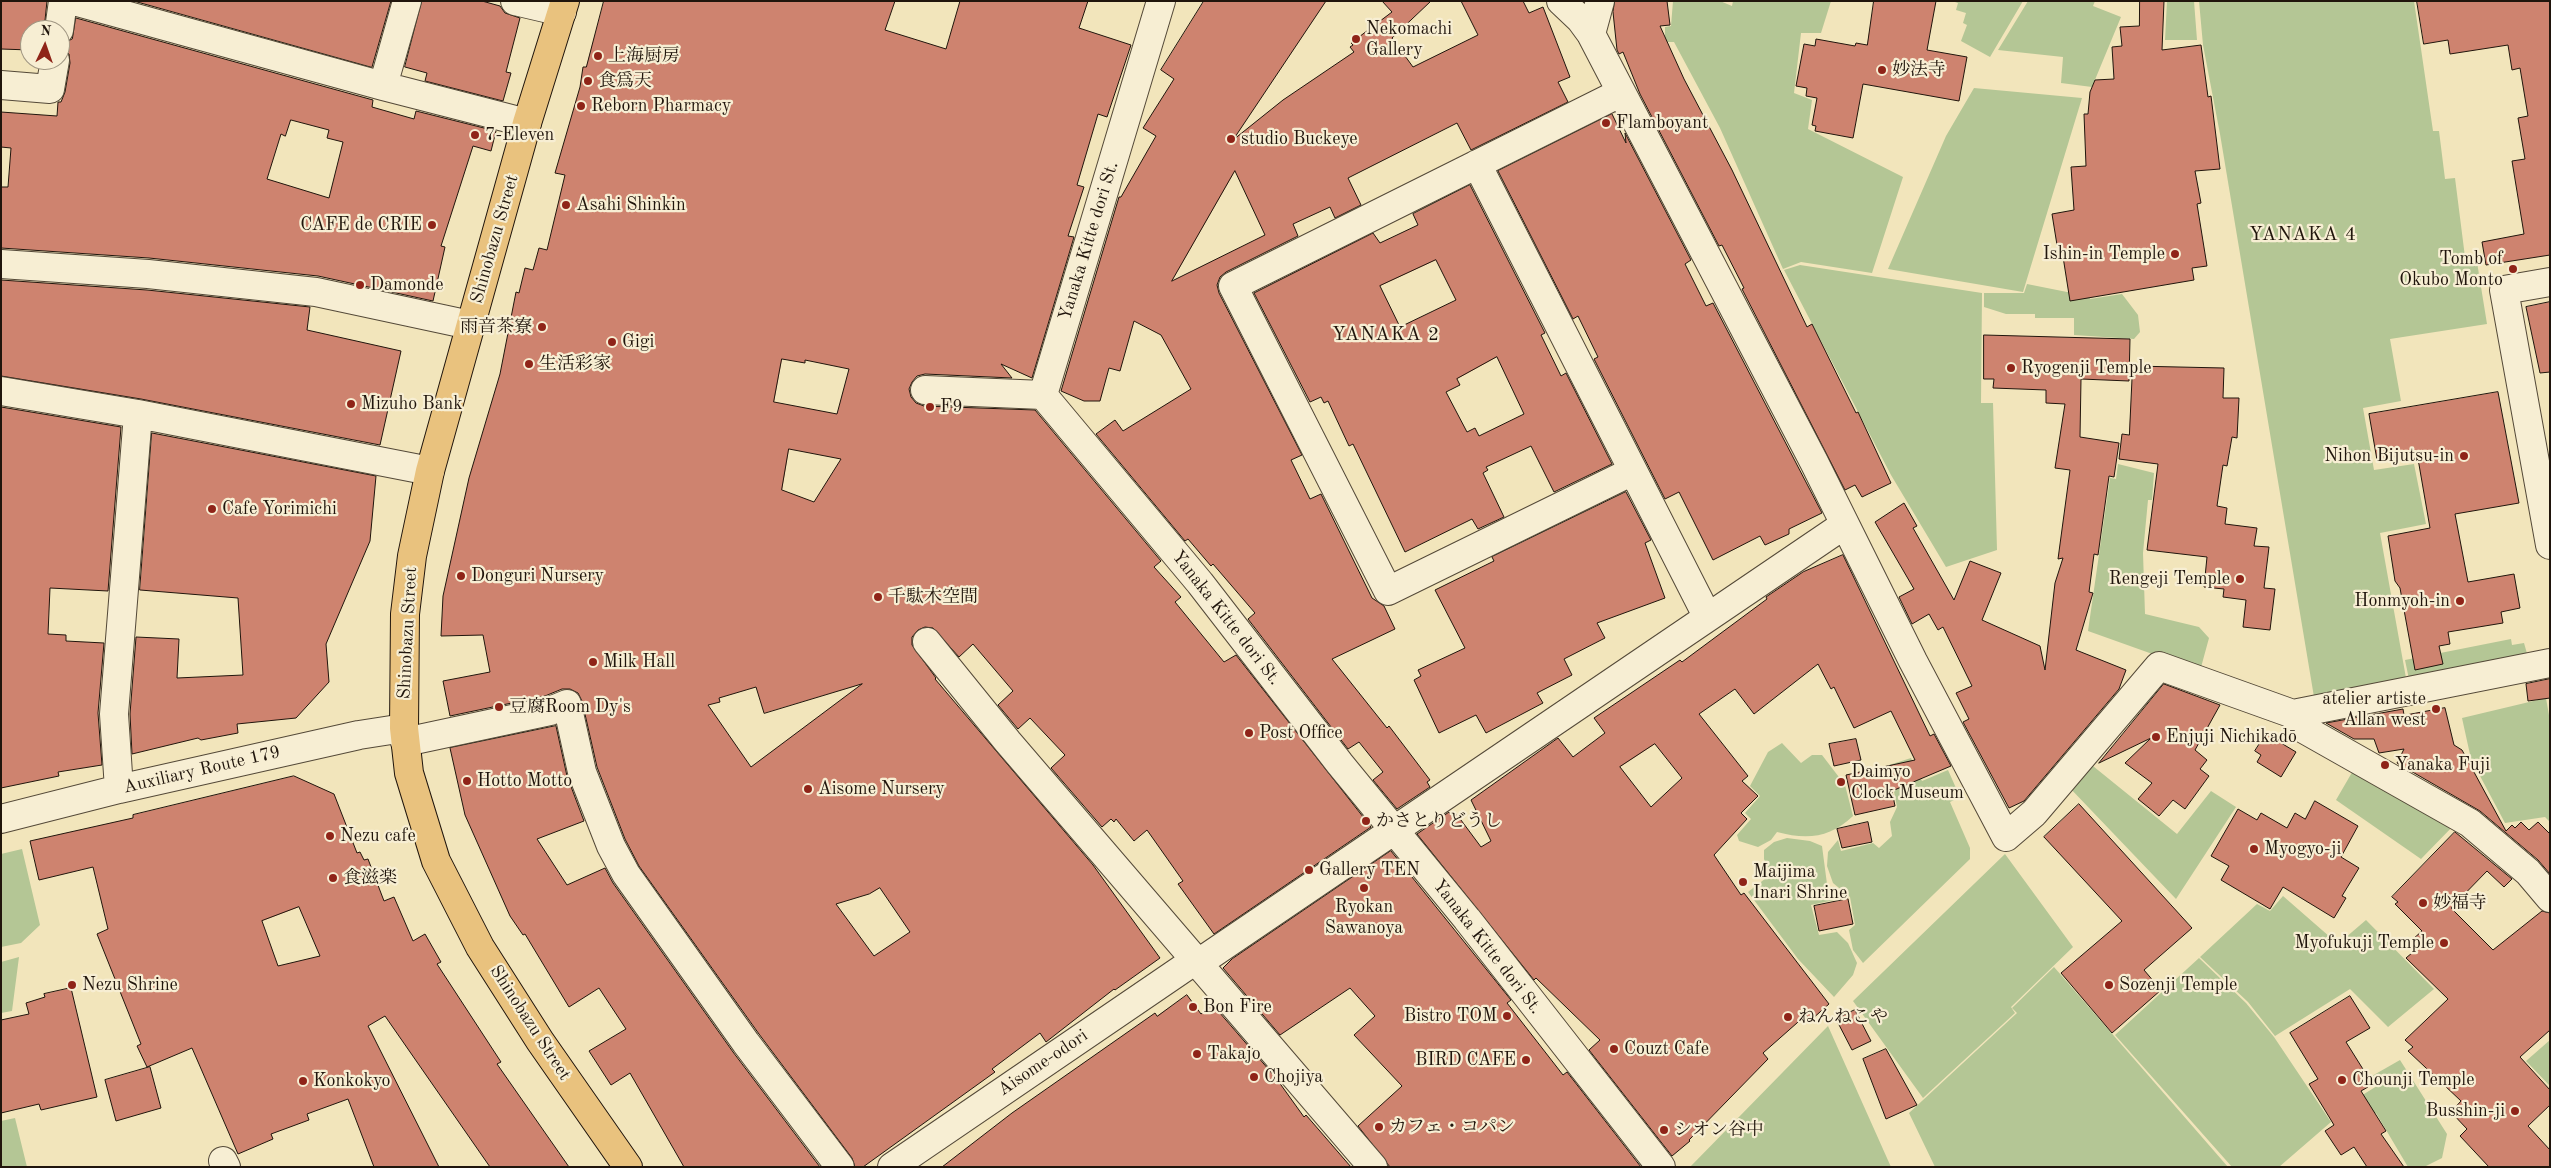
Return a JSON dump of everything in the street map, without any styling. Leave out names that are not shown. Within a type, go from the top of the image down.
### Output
[{"type":"main road","name":"Shinobazu Street","points":[[563,6],[527,123],[430,471],[412,556],[405,614],[405,735],[409,773],[436,861],[480,948],[540,1041],[628,1167]]},
{"type":"street","points":[[60,20],[63,1]]},
{"type":"street","points":[[74,1],[383,86],[527,123]]},
{"type":"street","points":[[383,86],[407,1]]},
{"type":"street","points":[[515,1],[563,6]]},
{"type":"street","name":"Yanaka Kitte dori St.","points":[[1161,1],[1043,395],[1200,583],[1393,830],[1467,920],[1661,1167]]},
{"type":"street","points":[[1562,1],[1580,19],[1591,34],[1620,93],[1810,454],[1844,525],[2006,837],[2034,813],[2159,666],[2293,714],[2550,663]]},
{"type":"street","points":[[1591,34],[1600,1]]},
{"type":"street","points":[[1,85],[50,89],[53,70]]},
{"type":"street","points":[[1620,93],[1233,286],[1388,591],[1633,470]]},
{"type":"street","points":[[1476,164],[1707,616]]},
{"type":"street","points":[[1,264],[148,274],[316,292],[470,325]]},
{"type":"street","points":[[2550,282],[2504,290],[2550,545]]},
{"type":"street","points":[[925,390],[1043,395]]},
{"type":"street","points":[[1,391],[138,414],[430,471]]},
{"type":"street","points":[[119,789],[114,714],[138,414]]},
{"type":"street","name":"Aisome-odori","points":[[892,1167],[1196,962],[1312,888],[1393,830],[1844,525]]},
{"type":"street","points":[[927,642],[1008,742],[1373,1167]]},
{"type":"street","name":"Auxiliary Route 179","points":[[1,819],[119,789],[359,735],[405,735],[550,710],[567,704],[582,772],[611,846],[626,874],[746,1043],[840,1167]]},
{"type":"street","points":[[2293,714],[2302,728],[2470,823],[2528,872],[2550,898]]},
{"type":"green space","points":[[1673,1],[1720,1],[1732,6],[1733,1],[1831,1],[1821,33],[1801,33],[1794,93],[1812,100],[1808,129],[1903,177],[1872,273],[1801,262],[1783,269],[1720,128],[1674,42],[1665,42],[1665,27],[1671,26]]},
{"type":"green space","points":[[1952,1],[2023,1],[1990,57],[1961,41],[1967,25],[1963,23],[1966,13],[1956,10],[1958,3]]},
{"type":"green space","points":[[2028,1],[2095,1],[2093,6],[2121,17],[2092,87],[2061,83],[2063,57],[1998,50]]},
{"type":"green space","points":[[2167,1],[2194,1],[2197,40],[2165,40]]},
{"type":"green space","points":[[2199,1],[2414,1],[2433,131],[2439,131],[2445,179],[2455,178],[2465,257],[2476,256],[2487,324],[2390,339],[2401,401],[2363,408],[2374,470],[2414,464],[2426,524],[2380,533],[2406,678],[2314,697],[2220,134],[2203,45]]},
{"type":"green space","points":[[1974,88],[2082,98],[2023,292],[1888,269],[1946,136]]},
{"type":"green space","points":[[1800,265],[1982,293],[1981,403],[1993,403],[1997,550],[1946,567],[1891,475],[1784,270]]},
{"type":"green space","points":[[2027,284],[2067,292],[2088,289],[2090,299],[2122,294],[2138,315],[2140,332],[2134,339],[2074,335],[2074,318],[2035,318],[2035,314],[2006,314],[1984,307],[1984,293],[2024,293]]},
{"type":"green space","points":[[2118,464],[2154,473],[2152,500],[2148,500],[2143,553],[2145,614],[2199,627],[2209,638],[2200,671],[2088,631],[2110,478],[2116,479]]},
{"type":"green space","points":[[2511,639],[2512,645],[2524,643],[2528,657],[2410,684],[2405,660]]},
{"type":"green space","points":[[2546,698],[2550,721],[2550,822],[2545,817],[2505,823],[2471,759],[2462,718]]},
{"type":"green space","points":[[1782,743],[1801,763],[1812,755],[1822,755],[1845,785],[1853,816],[1836,829],[1818,835],[1798,836],[1777,832],[1771,840],[1758,847],[1739,841],[1737,835],[1751,819],[1745,813],[1760,796],[1750,786],[1768,752]]},
{"type":"green space","points":[[1911,758],[1922,781],[1948,770],[1960,797],[1950,802],[1970,848],[1970,859],[1863,963],[1853,950],[1849,930],[1855,925],[1850,897],[1833,883],[1827,866],[1828,852],[1838,840],[1841,851],[1873,843],[1879,848],[1892,836],[1890,822],[1897,807],[1889,765]]},
{"type":"green space","points":[[2088,762],[2177,834],[2211,791],[2236,807],[2176,899],[2068,786]]},
{"type":"green space","points":[[2354,769],[2456,823],[2421,859],[2336,800]]},
{"type":"green space","points":[[1787,838],[1810,841],[1822,846],[1827,884],[1839,899],[1811,905],[1819,935],[1837,932],[1848,943],[1857,963],[1853,975],[1834,997],[1798,959],[1748,892],[1770,875],[1764,859],[1764,850],[1774,842]]},
{"type":"green space","points":[[22,849],[40,925],[21,943],[1,947],[1,854]]},
{"type":"green space","points":[[2005,854],[2073,947],[2011,1007],[2015,1013],[1923,1098],[1853,1001]]},
{"type":"green space","points":[[2283,896],[2338,944],[2366,920],[2434,989],[2388,1027],[2350,989],[2275,1036],[2248,1002],[2200,957],[2257,904],[2270,911]]},
{"type":"green space","points":[[19,957],[12,1011],[1,1013],[1,962]]},
{"type":"green space","points":[[2199,958],[2246,1003],[2274,1037],[2331,1122],[2279,1167],[2232,1167],[2115,1035]]},
{"type":"green space","points":[[2054,967],[2228,1167],[1935,1167],[1909,1113],[2017,1013],[2012,1008]]},
{"type":"green space","points":[[1828,1026],[1891,1167],[1690,1167]]},
{"type":"green space","points":[[2550,1040],[2550,1086],[2526,1061]]},
{"type":"green space","points":[[2400,1060],[2447,1134],[2442,1158],[2424,1167],[2408,1167],[2376,1113],[2343,1133],[2343,1107],[2377,1086],[2372,1076]]},
{"type":"green space","points":[[15,1118],[27,1167],[1,1167],[1,1121]]},
{"type":"building","points":[[1,1],[47,1],[45,20],[20,20],[20,50],[1,49]]},
{"type":"building","points":[[134,1],[391,1],[372,67]]},
{"type":"building","points":[[422,1],[482,1],[500,6],[505,13],[520,18],[506,72],[511,73],[503,101],[425,81],[427,73],[405,67]]},
{"type":"building","points":[[604,1],[895,1],[885,30],[946,49],[960,1],[1088,1],[1079,28],[1131,45],[1107,117],[1098,114],[1077,185],[1084,187],[1068,236],[1074,237],[1032,378],[1001,364],[1012,378],[925,374],[917,376],[912,382],[909,389],[911,397],[916,403],[924,406],[1035,410],[1161,561],[1154,567],[1181,597],[1175,602],[1224,662],[1236,655],[1371,827],[1214,934],[1178,884],[1183,881],[1147,830],[1134,841],[1116,819],[1114,822],[1111,819],[1102,827],[1051,768],[1065,755],[1030,718],[1018,729],[998,705],[1013,691],[973,644],[959,657],[933,628],[925,627],[918,630],[912,637],[912,645],[935,679],[1093,865],[1160,958],[1114,989],[1046,1042],[1040,1033],[992,1069],[995,1072],[863,1167],[855,1167],[852,1158],[759,1034],[639,866],[625,839],[597,767],[582,701],[578,693],[570,689],[562,689],[545,696],[450,716],[443,681],[490,672],[483,635],[441,636],[443,596],[469,478],[500,374],[516,292],[519,293],[525,268],[533,270],[539,248],[547,250],[565,175],[555,173],[580,87],[583,67],[586,67]],"holes":[[[782,359],[805,363],[805,360],[849,369],[837,414],[774,402]],[[789,449],[841,459],[814,502],[782,490]],[[862,684],[751,767],[708,705],[720,702],[719,698],[756,687],[764,713]],[[880,888],[910,932],[874,956],[836,904],[869,894]]]},
{"type":"building","points":[[1204,1],[1326,1],[1233,140],[1283,100],[1354,52],[1350,47],[1353,45],[1351,43],[1392,12],[1382,1],[1431,1],[1392,38],[1413,67],[1478,35],[1461,1],[1523,1],[1529,13],[1543,7],[1570,77],[1558,82],[1568,102],[1471,150],[1457,123],[1348,178],[1361,205],[1335,218],[1330,207],[1293,224],[1298,236],[1226,272],[1220,277],[1217,285],[1219,293],[1302,455],[1291,460],[1310,499],[1321,494],[1372,598],[1384,606],[1395,629],[1332,659],[1387,728],[1389,726],[1430,780],[1427,782],[1430,787],[1397,809],[1373,780],[1383,772],[1359,742],[1348,749],[1248,619],[1255,613],[1213,564],[1211,566],[1188,539],[1185,541],[1096,434],[1115,420],[1123,431],[1191,389],[1161,335],[1134,321],[1120,371],[1109,368],[1100,401],[1084,401],[1061,391],[1119,197],[1121,197],[1156,136],[1143,128],[1174,79],[1161,70]],"holes":[[[1235,171],[1265,235],[1172,281]]]},
{"type":"building","points":[[1615,1],[1667,1],[1670,25],[1660,26],[1684,79],[1732,170],[1807,327],[1812,324],[1856,413],[1858,412],[1891,483],[1862,497],[1855,485],[1845,490],[1742,289],[1744,288],[1722,245],[1719,246],[1640,94],[1623,52],[1619,54],[1617,50],[1613,12]]},
{"type":"building","name":"妙法寺","points":[[1874,1],[1936,1],[1927,50],[1967,57],[1959,101],[1863,84],[1853,138],[1815,131],[1816,126],[1812,125],[1817,98],[1806,96],[1807,88],[1796,86],[1804,44],[1815,46],[1816,39],[1855,46],[1856,43],[1867,45]]},
{"type":"building","points":[[2140,1],[2164,1],[2162,50],[2201,45],[2208,97],[2211,96],[2220,169],[2195,171],[2201,203],[2197,204],[2207,266],[2192,268],[2194,280],[2070,301],[2061,244],[2057,245],[2052,214],[2074,210],[2071,167],[2086,166],[2084,114],[2088,114],[2090,92],[2095,80],[2114,79],[2112,47],[2122,46],[2120,27],[2139,26]]},
{"type":"building","points":[[2417,1],[2550,1],[2550,255],[2486,265],[2482,242],[2524,234],[2512,161],[2525,159],[2518,118],[2528,116],[2520,68],[2512,70],[2508,45],[2450,54],[2448,40],[2424,44]]},
{"type":"building","points":[[76,18],[373,100],[372,107],[414,119],[416,111],[496,131],[491,151],[473,146],[441,246],[445,247],[433,301],[318,276],[149,258],[1,248],[1,187],[8,187],[11,148],[1,147],[1,112],[57,116],[58,102],[61,102],[65,92],[70,70],[70,40],[72,39]],"holes":[[[291,120],[329,130],[327,138],[343,142],[329,198],[267,179],[281,134],[285,136]]]},
{"type":"building","points":[[1612,114],[1626,143],[1625,133],[1691,260],[1685,264],[1706,306],[1713,303],[1822,513],[1789,529],[1789,534],[1765,545],[1760,536],[1713,560],[1679,492],[1665,499],[1594,359],[1598,357],[1578,316],[1573,319],[1498,171]]},
{"type":"building","points":[[1470,185],[1545,333],[1541,335],[1561,376],[1566,373],[1612,464],[1554,492],[1531,446],[1486,467],[1488,470],[1483,473],[1504,517],[1478,529],[1472,519],[1405,552],[1353,444],[1349,446],[1328,401],[1324,403],[1321,397],[1310,402],[1254,293],[1373,233],[1380,243],[1418,225],[1413,214]],"holes":[[[1436,260],[1456,300],[1400,327],[1380,286]],[[1497,357],[1524,414],[1479,436],[1475,428],[1467,432],[1446,392],[1460,385],[1457,379]]]},
{"type":"building","points":[[1,280],[147,290],[310,307],[307,330],[401,351],[380,445],[141,399],[1,376]]},
{"type":"building","points":[[2550,302],[2550,372],[2540,373],[2526,307]]},
{"type":"building","points":[[1984,335],[2130,339],[2129,381],[2081,379],[2080,437],[2119,443],[2114,477],[2109,476],[2098,555],[2094,554],[2089,592],[2093,593],[2076,650],[2126,670],[2119,689],[2024,801],[2009,808],[1963,722],[1969,719],[1956,693],[1972,686],[1943,627],[1938,630],[1929,614],[1912,624],[1899,597],[1914,589],[1875,522],[1904,503],[1917,526],[1913,528],[1954,600],[1970,561],[2001,573],[1982,620],[2040,646],[2045,670],[2055,583],[2063,558],[2058,559],[2070,470],[2055,468],[2065,404],[2046,403],[2046,390],[1993,388],[1994,379],[1984,379]]},
{"type":"building","points":[[2133,366],[2224,368],[2223,398],[2239,398],[2237,438],[2232,437],[2227,466],[2223,465],[2217,506],[2227,508],[2225,524],[2257,528],[2254,546],[2269,547],[2264,588],[2275,589],[2270,630],[2243,627],[2246,600],[2223,597],[2224,589],[2204,587],[2207,557],[2147,550],[2158,464],[2119,459],[2122,434],[2129,435]]},
{"type":"building","points":[[2498,392],[2519,503],[2455,514],[2468,582],[2514,574],[2520,608],[2501,612],[2503,623],[2448,632],[2450,644],[2439,646],[2443,664],[2415,670],[2400,588],[2395,581],[2388,536],[2430,528],[2417,453],[2377,460],[2369,414]]},
{"type":"building","points":[[1,407],[121,427],[108,591],[50,588],[48,634],[66,635],[66,641],[104,643],[98,713],[102,765],[58,772],[59,776],[1,788]]},
{"type":"building","points":[[152,433],[376,476],[370,541],[326,644],[329,682],[296,718],[237,724],[238,733],[201,740],[198,738],[132,754],[130,714],[136,637],[179,639],[177,678],[243,675],[238,598],[140,590]]},
{"type":"building","points":[[1626,492],[1651,540],[1645,543],[1665,598],[1597,623],[1605,638],[1564,659],[1572,675],[1537,693],[1543,703],[1486,733],[1476,715],[1439,733],[1414,680],[1421,676],[1418,670],[1465,648],[1435,590],[1494,561],[1492,557]]},
{"type":"building","points":[[1843,555],[1930,736],[1934,734],[1951,766],[1892,791],[1895,806],[1855,815],[1846,775],[1915,760],[1891,711],[1854,728],[1834,687],[1831,689],[1818,664],[1754,714],[1735,689],[1699,714],[1748,776],[1742,781],[1758,796],[1741,813],[1747,819],[1714,855],[1741,895],[1744,893],[1829,1004],[1811,1020],[1806,1015],[1763,1053],[1768,1059],[1690,1141],[1672,1156],[1589,1050],[1600,1040],[1536,978],[1534,980],[1417,834],[1449,812],[1451,815],[1455,812],[1481,847],[1491,841],[1471,800],[1558,738],[1573,757],[1605,733],[1594,718],[1680,660],[1682,662],[1767,599],[1766,597],[1803,572]],"holes":[[[1655,744],[1682,778],[1651,807],[1620,767]]]},
{"type":"building","points":[[2550,679],[2550,698],[2528,701],[2526,684]]},
{"type":"building","points":[[2164,684],[2220,705],[2195,750],[2207,760],[2200,769],[2209,776],[2185,809],[2173,800],[2159,816],[2138,799],[2152,783],[2125,763],[2151,738],[2099,763]]},
{"type":"building","points":[[2445,708],[2454,745],[2462,750],[2506,831],[2512,825],[2515,828],[2521,822],[2529,830],[2538,822],[2550,834],[2550,874],[2538,860],[2480,811],[2397,763],[2404,749],[2379,753],[2374,739],[2354,739],[2326,723],[2403,709],[2404,715]]},
{"type":"building","points":[[556,726],[567,776],[584,821],[537,839],[567,885],[605,868],[613,883],[733,1052],[820,1167],[684,1167],[630,1073],[611,1085],[589,1051],[626,1029],[599,988],[569,1007],[525,934],[523,935],[510,916],[465,815],[450,748]]},
{"type":"building","points":[[2266,734],[2296,752],[2281,777],[2257,762],[2261,755],[2255,751]]},
{"type":"building","points":[[1856,739],[1861,760],[1834,766],[1829,744]]},
{"type":"building","points":[[294,776],[334,794],[357,853],[360,852],[364,860],[368,859],[384,901],[394,897],[413,941],[425,934],[441,962],[437,964],[501,1062],[497,1064],[569,1167],[490,1167],[385,1016],[368,1026],[439,1167],[374,1167],[348,1099],[307,1114],[309,1120],[271,1134],[273,1139],[238,1154],[192,1048],[147,1067],[137,1046],[141,1044],[97,934],[108,929],[93,867],[39,880],[30,841],[133,818],[133,815]],"holes":[[[299,907],[320,956],[278,966],[262,921]]]},
{"type":"building","points":[[2315,801],[2358,826],[2341,857],[2359,868],[2342,896],[2346,898],[2334,918],[2283,887],[2270,909],[2221,880],[2229,866],[2211,856],[2238,809],[2257,820],[2261,813],[2287,828],[2295,813],[2305,819]]},
{"type":"building","points":[[2079,804],[2192,928],[2144,970],[2161,990],[2112,1033],[2061,973],[2122,921],[2044,837]]},
{"type":"building","points":[[1868,822],[1872,842],[1842,848],[1837,829]]},
{"type":"building","points":[[2455,832],[2512,879],[2504,887],[2487,871],[2451,908],[2493,950],[2542,911],[2550,913],[2550,1030],[2520,1057],[2550,1090],[2550,1105],[2528,1126],[2550,1150],[2550,1167],[2489,1167],[2460,1136],[2467,1129],[2451,1112],[2461,1101],[2408,1051],[2413,1047],[2405,1040],[2448,999],[2406,958],[2419,947],[2412,940],[2422,931],[2395,904],[2398,902],[2392,897]]},
{"type":"building","points":[[1391,851],[1511,1000],[1507,1003],[1563,1075],[1567,1072],[1641,1167],[1390,1167],[1358,1126],[1402,1086],[1354,1035],[1375,1016],[1350,988],[1280,1035],[1223,968],[1232,959]]},
{"type":"building","points":[[1848,899],[1853,924],[1819,931],[1814,906]]},
{"type":"building","points":[[71,988],[97,1097],[41,1110],[39,1104],[1,1113],[1,1020],[29,1014],[26,1003],[45,997],[44,994]]},
{"type":"building","points":[[1187,995],[1201,1014],[1213,1005],[1276,1078],[1304,1117],[1306,1115],[1351,1167],[942,1167],[1012,1113],[1155,1013],[1157,1016]]},
{"type":"building","points":[[2350,996],[2370,1028],[2346,1042],[2366,1074],[2362,1076],[2368,1087],[2361,1091],[2386,1131],[2381,1134],[2404,1167],[2367,1167],[2354,1147],[2341,1155],[2325,1131],[2334,1125],[2309,1084],[2318,1079],[2290,1033]]},
{"type":"building","points":[[1855,1010],[1871,1041],[1852,1050],[1836,1019]]},
{"type":"building","points":[[1886,1049],[1917,1105],[1886,1119],[1863,1059]]},
{"type":"building","points":[[150,1067],[161,1108],[116,1121],[105,1080]]},
{"type":"place","name":"Nekomachi Gallery","points":[[1356,39]]},
{"type":"place","name":"上海厨房","points":[[598,56]]},
{"type":"place","name":"妙法寺","points":[[1882,70]]},
{"type":"place","name":"食爲天","points":[[588,81]]},
{"type":"place","name":"Reborn Pharmacy","points":[[581,106]]},
{"type":"place","name":"Flamboyant","points":[[1606,123]]},
{"type":"place","name":"7-Eleven","points":[[475,135]]},
{"type":"place","name":"studio Buckeye","points":[[1231,139]]},
{"type":"place","name":"Asahi Shinkin","points":[[566,205]]},
{"type":"place","name":"CAFE de CRIE","points":[[432,225]]},
{"type":"place","name":"Ishin-in Temple","points":[[2175,254]]},
{"type":"place","name":"Tomb of Okubo Monto","points":[[2513,269]]},
{"type":"place","name":"Damonde","points":[[360,285]]},
{"type":"place","name":"雨音茶寮","points":[[542,327]]},
{"type":"place","name":"Gigi","points":[[612,342]]},
{"type":"place","name":"生活彩家","points":[[529,364]]},
{"type":"place","name":"Ryogenji Temple","points":[[2011,368]]},
{"type":"place","name":"Mizuho Bank","points":[[351,404]]},
{"type":"place","name":"F9","points":[[930,407]]},
{"type":"place","name":"Nihon Bijutsu-in","points":[[2464,456]]},
{"type":"place","name":"Cafe Yorimichi","points":[[212,509]]},
{"type":"place","name":"Donguri Nursery","points":[[461,576]]},
{"type":"place","name":"Rengeji Temple","points":[[2240,579]]},
{"type":"place","name":"千駄木空間","points":[[878,597]]},
{"type":"place","name":"Honmyoh-in","points":[[2460,601]]},
{"type":"place","name":"Milk Hall","points":[[593,662]]},
{"type":"place","name":"豆腐Room Dy's","points":[[499,707]]},
{"type":"place","name":"atelier artiste Allan west","points":[[2436,709]]},
{"type":"place","name":"Post Office","points":[[1249,733]]},
{"type":"place","name":"Enjuji Nichikadō","points":[[2156,737]]},
{"type":"place","name":"Yanaka Fuji","points":[[2385,765]]},
{"type":"place","name":"Hotto Motto","points":[[467,781]]},
{"type":"place","name":"Daimyo Clock Museum","points":[[1841,782]]},
{"type":"place","name":"Aisome Nursery","points":[[808,789]]},
{"type":"place","name":"かさとりどうし","points":[[1366,821]]},
{"type":"place","name":"Nezu cafe","points":[[330,836]]},
{"type":"place","name":"Myogyo-ji","points":[[2254,849]]},
{"type":"place","name":"Gallery TEN","points":[[1309,870]]},
{"type":"place","name":"食滋楽","points":[[333,878]]},
{"type":"place","name":"Maijima Inari Shrine","points":[[1743,882]]},
{"type":"place","name":"Ryokan Sawanoya","points":[[1364,888]]},
{"type":"place","name":"妙福寺","points":[[2423,903]]},
{"type":"place","name":"Myofukuji Temple","points":[[2444,943]]},
{"type":"place","name":"Nezu Shrine","points":[[72,985]]},
{"type":"place","name":"Sozenji Temple","points":[[2109,985]]},
{"type":"place","name":"Bon Fire","points":[[1193,1007]]},
{"type":"place","name":"Bistro TOM","points":[[1507,1016]]},
{"type":"place","name":"ねんねこや","points":[[1788,1017]]},
{"type":"place","name":"Couzt Cafe","points":[[1614,1049]]},
{"type":"place","name":"Takajo","points":[[1197,1054]]},
{"type":"place","name":"BIRD CAFE","points":[[1526,1060]]},
{"type":"place","name":"Chojiya","points":[[1254,1077]]},
{"type":"place","name":"Chounji Temple","points":[[2342,1080]]},
{"type":"place","name":"Konkokyo","points":[[303,1081]]},
{"type":"place","name":"Busshin-ji","points":[[2515,1111]]},
{"type":"place","name":"カフェ・コパン","points":[[1379,1127]]},
{"type":"place","name":"シオン谷中","points":[[1664,1130]]},
{"type":"district","name":"YANAKA 4","points":[[2303,235]]},
{"type":"district","name":"YANAKA 2","points":[[1386,335]]}]
